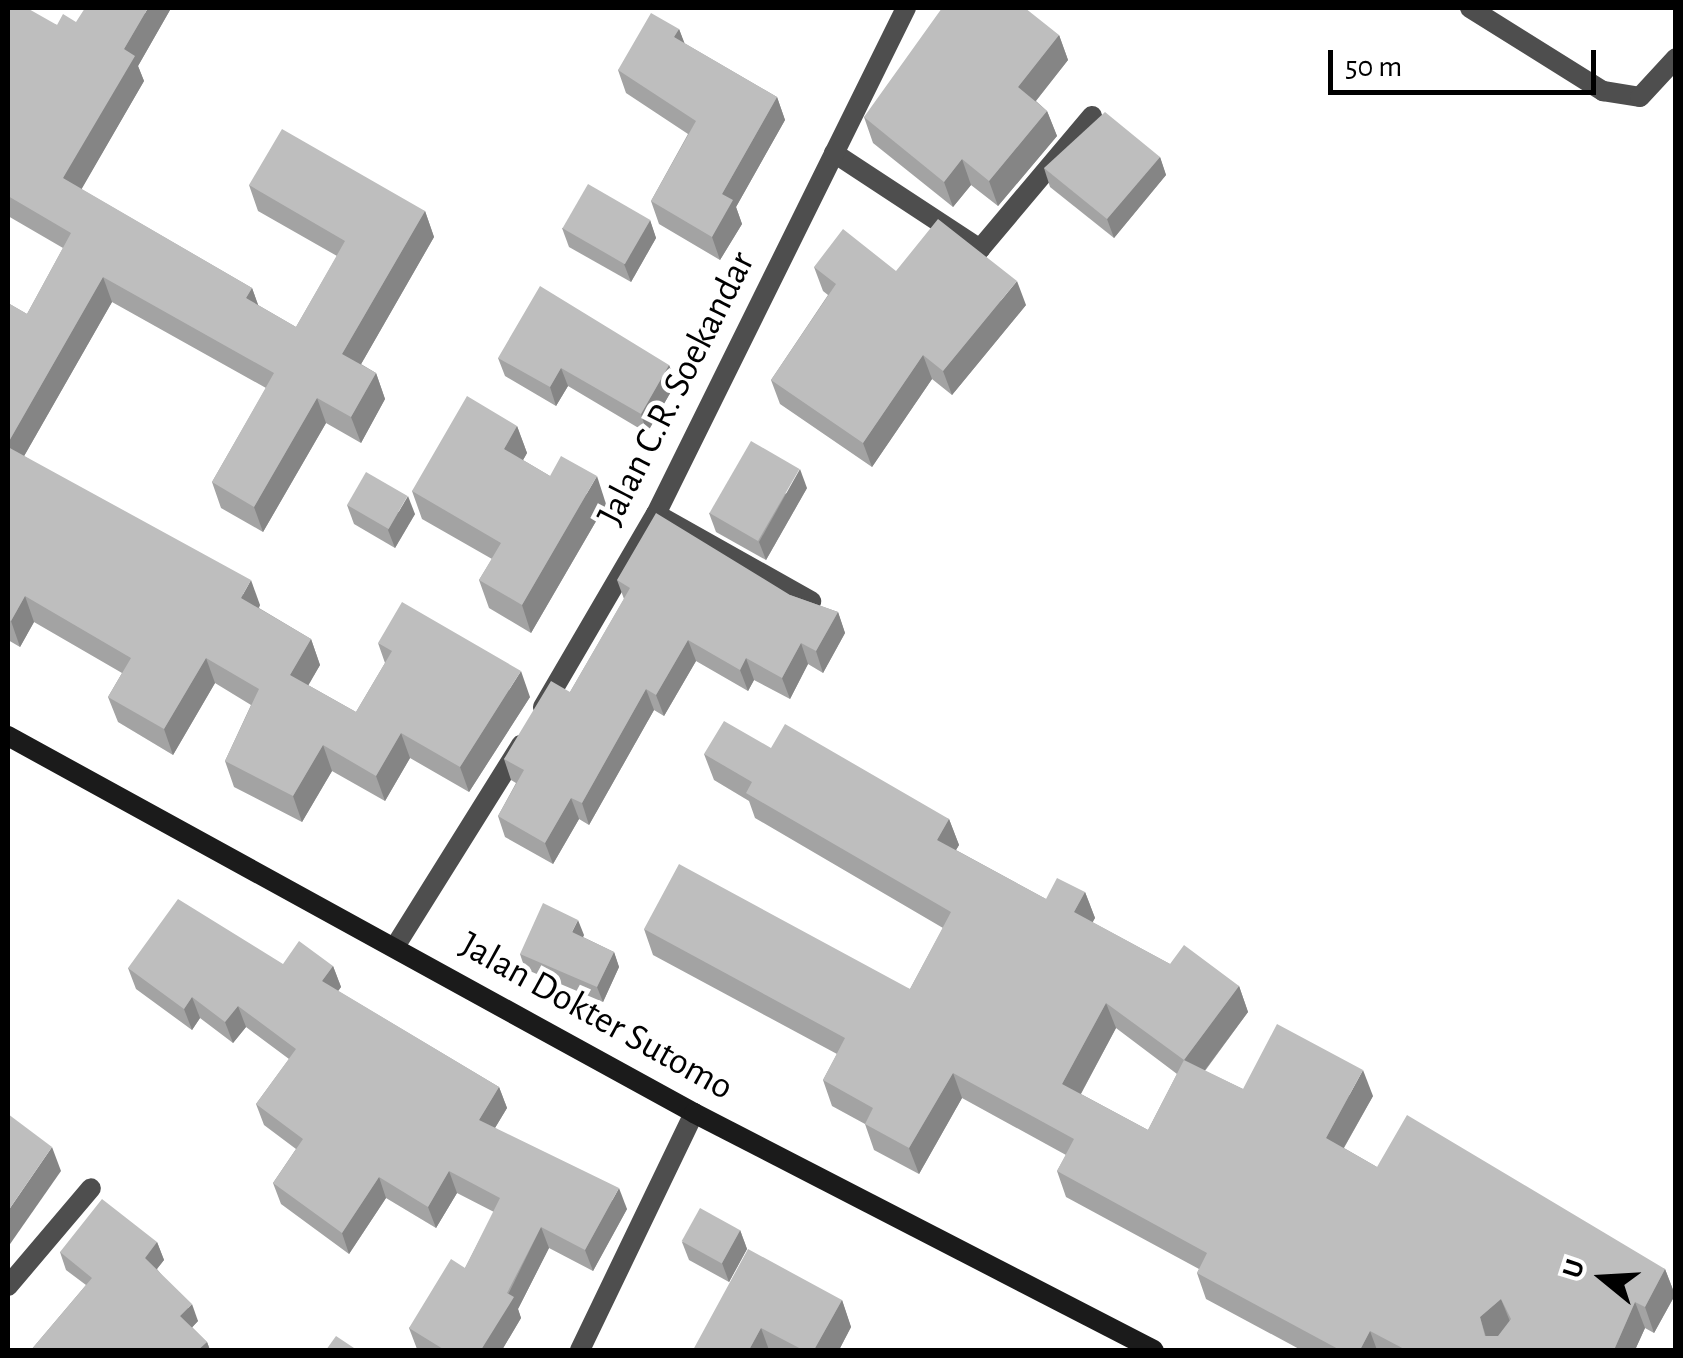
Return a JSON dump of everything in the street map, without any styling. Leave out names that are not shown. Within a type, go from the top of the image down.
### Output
[{"type":"main road","name":"Jalan Dokter Sutomo","points":[[8,736],[396,945],[694,1113],[1154,1350]]},
{"type":"street","name":"Jalan C.R. Soekandar","points":[[396,945],[656,514],[906,8]]},
{"type":"street","points":[[1470,8],[1603,91],[1640,98],[1676,58]]},
{"type":"street","points":[[834,153],[980,249],[1092,116]]},
{"type":"street","points":[[656,514],[811,600]]},
{"type":"street","points":[[580,1350],[694,1113]]},
{"type":"street","points":[[8,1286],[91,1188]]},
{"type":"building","points":[[8,8],[27,8],[57,25],[63,14],[76,22],[85,8],[148,8],[124,49],[135,56],[63,178],[252,288],[246,298],[296,327],[345,241],[249,185],[282,129],[425,211],[342,354],[376,373],[351,417],[317,398],[254,507],[212,482],[274,373],[103,277],[8,443],[8,303],[27,314],[71,233],[8,196]]},
{"type":"building","points":[[942,8],[1025,8],[1059,35],[1018,87],[1047,111],[989,181],[962,159],[944,182],[864,117]]},
{"type":"building","points":[[651,13],[679,29],[674,37],[777,97],[722,194],[733,200],[712,237],[651,201],[696,121],[618,70]]},
{"type":"building","points":[[1105,112],[1160,157],[1107,219],[1044,168]]},
{"type":"building","points":[[588,184],[650,220],[625,264],[562,228]]},
{"type":"building","points":[[938,219],[1017,281],[943,371],[923,355],[863,443],[771,380],[836,284],[814,267],[843,229],[896,271]]},
{"type":"building","points":[[540,286],[669,365],[641,414],[561,368],[550,387],[498,358]]},
{"type":"building","points":[[467,396],[517,426],[504,449],[550,476],[561,456],[597,476],[522,605],[479,580],[501,543],[412,491]]},
{"type":"building","points":[[751,441],[799,469],[758,541],[710,513]]},
{"type":"building","points":[[8,447],[251,580],[241,598],[311,639],[290,675],[356,712],[392,651],[378,643],[402,602],[521,671],[460,767],[401,733],[376,776],[323,745],[293,796],[225,761],[259,689],[206,658],[164,729],[108,697],[131,658],[25,596],[11,621],[8,619]]},
{"type":"building","points":[[366,472],[408,496],[389,529],[347,505]]},
{"type":"building","points":[[656,513],[790,595],[838,612],[816,651],[801,643],[782,678],[746,658],[740,670],[688,640],[656,695],[646,689],[582,803],[571,798],[545,843],[498,816],[524,770],[504,759],[551,681],[570,692],[630,588],[617,580]]},
{"type":"building","points":[[724,721],[771,748],[785,724],[949,819],[937,840],[1046,899],[1057,878],[1085,892],[1074,912],[1170,964],[1184,945],[1239,986],[1184,1060],[1243,1089],[1277,1024],[1363,1070],[1326,1138],[1377,1167],[1407,1115],[1665,1269],[1645,1307],[1635,1302],[1614,1350],[1406,1350],[1370,1331],[1360,1350],[1340,1350],[1197,1273],[1207,1253],[1057,1171],[1074,1139],[953,1073],[909,1148],[865,1124],[873,1108],[823,1080],[845,1038],[644,929],[679,864],[910,989],[951,912],[746,793],[752,782],[704,754]],"holes":[[[1106,1003],[1184,1060],[1148,1130],[1062,1084]],[[1501,1299],[1511,1319],[1498,1336],[1485,1336],[1480,1317]]]},
{"type":"building","points":[[178,899],[283,964],[299,941],[333,966],[322,981],[499,1087],[479,1120],[619,1188],[585,1250],[541,1227],[507,1293],[514,1297],[481,1350],[442,1350],[409,1328],[451,1259],[465,1268],[500,1198],[449,1171],[428,1207],[379,1177],[342,1233],[273,1183],[303,1139],[256,1104],[296,1049],[238,1006],[225,1022],[192,997],[184,1009],[128,968]]},
{"type":"building","points":[[543,903],[578,920],[572,932],[614,952],[597,987],[520,954]]},
{"type":"building","points":[[8,1114],[52,1147],[8,1211]]},
{"type":"building","points":[[102,1199],[157,1242],[145,1258],[192,1304],[180,1316],[207,1342],[198,1350],[31,1350],[92,1278],[60,1252]]},
{"type":"building","points":[[700,1208],[740,1230],[722,1264],[682,1241]]},
{"type":"building","points":[[748,1249],[842,1300],[814,1350],[803,1350],[761,1328],[749,1350],[693,1350]]},
{"type":"building","points":[[336,1336],[357,1350],[326,1350]]}]
